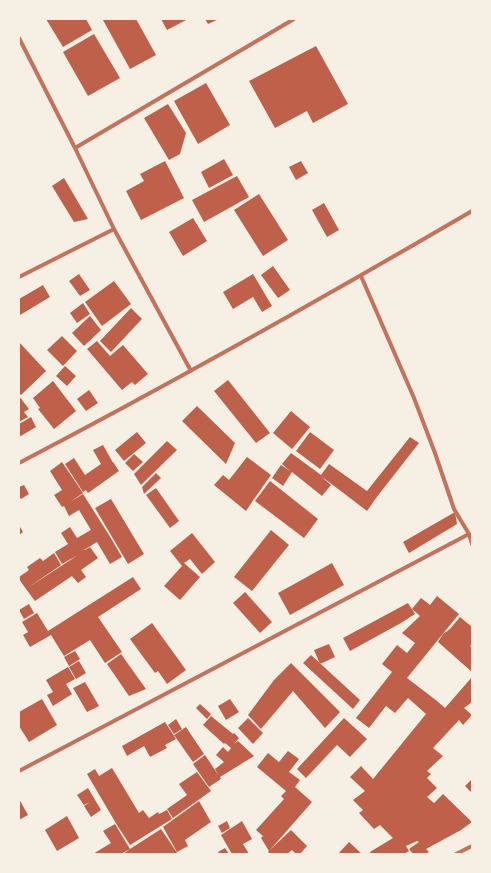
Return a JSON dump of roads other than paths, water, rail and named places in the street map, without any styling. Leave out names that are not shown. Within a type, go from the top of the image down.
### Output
[{"type":"street","points":[[75,148],[294,19]]},
{"type":"street","points":[[19,38],[114,229],[191,371]]},
{"type":"street","points":[[19,463],[114,414],[361,276],[472,211]]},
{"type":"street","points":[[19,277],[114,229]]},
{"type":"street","points":[[361,276],[414,398],[454,509],[469,534],[472,544]]},
{"type":"street","points":[[19,771],[469,534]]},
{"type":"street","points":[[456,854],[472,846]]}]
